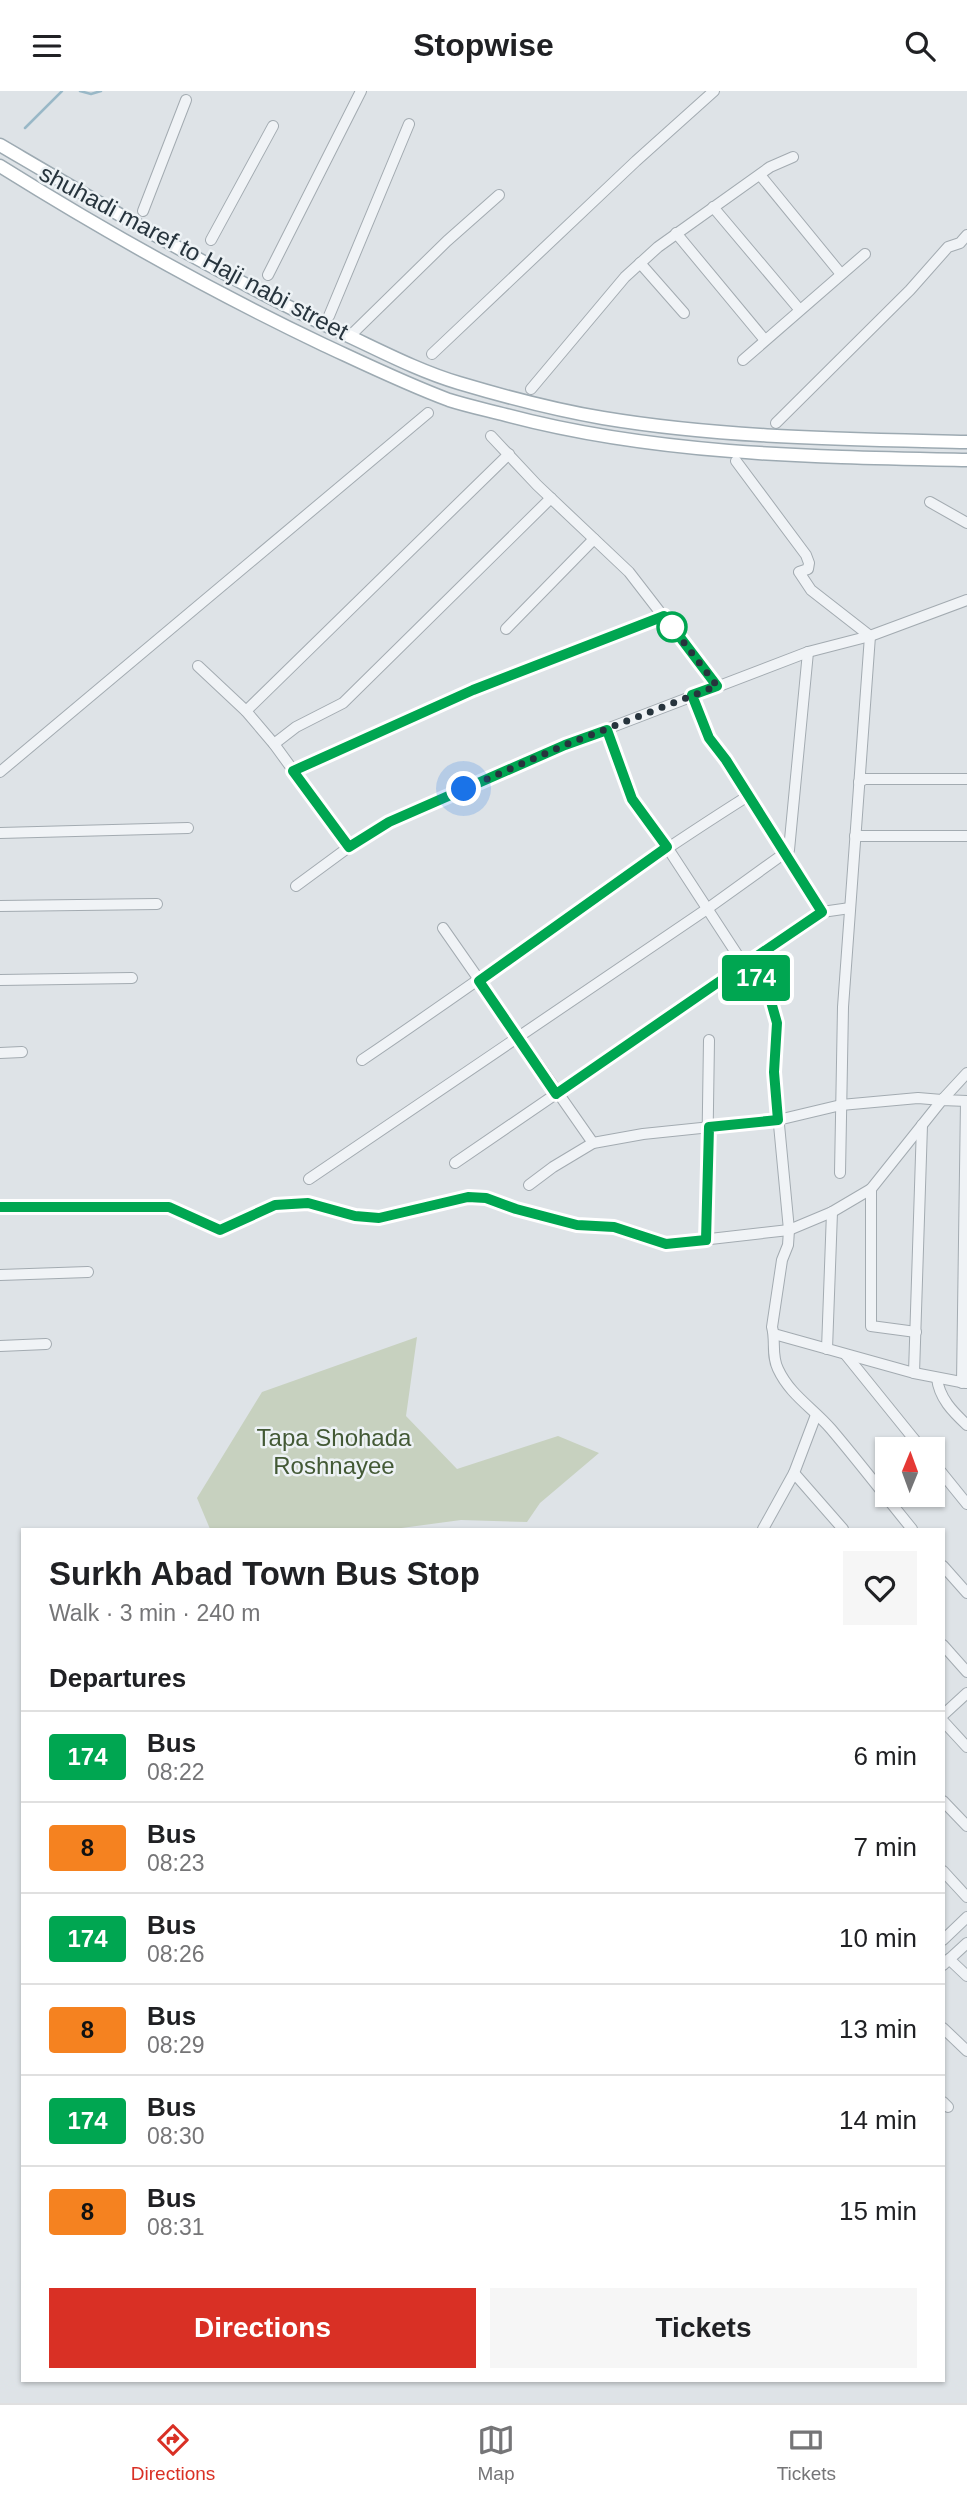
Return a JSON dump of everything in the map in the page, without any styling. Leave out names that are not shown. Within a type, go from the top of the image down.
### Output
[{"type":"main road","name":"shuhadi maref to Haji nabi street","points":[[0,145],[279,303],[456,383],[603,418],[708,432],[967,442]]},
{"type":"main road","points":[[0,166],[270,319],[388,375],[451,400],[527,421],[600,436],[706,450],[967,460]]},
{"type":"street","points":[[268,275],[361,91]]},
{"type":"street","points":[[432,355],[636,161],[714,91]]},
{"type":"street","points":[[143,211],[186,100]]},
{"type":"street","points":[[329,316],[409,124]]},
{"type":"street","points":[[211,240],[273,126]]},
{"type":"street","points":[[531,389],[625,277],[640,263],[729,194],[770,167],[793,157]]},
{"type":"street","points":[[760,175],[841,274]]},
{"type":"street","points":[[353,333],[447,241],[499,195]]},
{"type":"street","points":[[713,207],[799,309]]},
{"type":"street","points":[[676,233],[764,339]]},
{"type":"street","points":[[776,423],[910,290],[947,247],[960,243],[967,235]]},
{"type":"street","points":[[743,360],[865,254]]},
{"type":"street","points":[[640,263],[684,313]]},
{"type":"street","points":[[0,772],[428,413]]},
{"type":"street","points":[[491,436],[629,572],[717,686]]},
{"type":"street","points":[[246,711],[509,454]]},
{"type":"street","points":[[736,461],[806,555],[809,563],[807,569],[799,572],[811,590],[870,636]]},
{"type":"street","points":[[274,744],[296,727],[343,703],[551,498]]},
{"type":"street","points":[[930,502],[967,523]]},
{"type":"street","points":[[506,629],[594,539]]},
{"type":"street","points":[[296,886],[389,822],[565,745],[808,652],[870,636],[967,600]]},
{"type":"street","points":[[293,771],[473,690],[664,616]]},
{"type":"street","points":[[840,1173],[843,1007],[870,636]]},
{"type":"street","points":[[309,1178],[785,855],[789,850],[808,652]]},
{"type":"street","points":[[198,667],[246,711],[274,744],[349,847]]},
{"type":"street","points":[[692,695],[709,738],[822,912]]},
{"type":"street","points":[[607,730],[632,799],[667,847],[744,965],[768,991],[777,1023],[774,1072],[789,1230],[772,1327],[772,1352],[777,1369],[793,1394],[828,1426],[911,1528]]},
{"type":"street","points":[[859,782],[865,779],[967,779]]},
{"type":"street","points":[[362,1060],[479,981],[667,847],[748,796]]},
{"type":"street","points":[[0,833],[188,828]]},
{"type":"street","points":[[855,836],[967,835]]},
{"type":"street","points":[[0,906],[157,904]]},
{"type":"street","points":[[455,1163],[822,912],[850,908]]},
{"type":"street","points":[[443,928],[556,1094],[593,1143]]},
{"type":"street","points":[[0,981],[131,978]]},
{"type":"street","points":[[706,1240],[709,1040]]},
{"type":"street","points":[[0,1053],[22,1052]]},
{"type":"street","points":[[0,1207],[169,1207],[220,1230],[275,1205],[308,1203],[355,1216],[379,1218],[468,1197],[486,1198],[577,1225],[614,1227],[666,1244],[789,1230],[832,1212],[871,1189],[967,1073]]},
{"type":"street","points":[[529,1185],[593,1143],[643,1134],[778,1120],[841,1105],[918,1098],[966,1101],[965,1383],[914,1373],[774,1334]]},
{"type":"street","points":[[914,1373],[922,1125]]},
{"type":"street","points":[[871,1189],[871,1326],[916,1332]]},
{"type":"street","points":[[827,1349],[832,1212]]},
{"type":"street","points":[[0,1275],[88,1272]]},
{"type":"street","points":[[0,1346],[46,1344]]},
{"type":"street","points":[[845,1354],[912,1437]]},
{"type":"street","points":[[937,1378],[939,1391],[967,1425]]},
{"type":"street","points":[[767,1528],[816,1415]]},
{"type":"street","points":[[793,1473],[842,1528]]},
{"type":"street","points":[[945,1477],[967,1504]]},
{"type":"street","points":[[945,1568],[967,1593]]},
{"type":"street","points":[[945,1646],[967,1672]]},
{"type":"street","points":[[945,1713],[967,1693]]},
{"type":"street","points":[[945,1723],[967,1747]]},
{"type":"street","points":[[945,1803],[967,1826]]},
{"type":"street","points":[[945,1873],[967,1897]]},
{"type":"street","points":[[945,1938],[967,1917]]},
{"type":"street","points":[[967,1943],[946,1962],[967,1976]]},
{"type":"street","points":[[945,2030],[967,2051]]},
{"type":"green space","name":"Tapa Shohada Roshnayee","points":[[417,1337],[406,1416],[457,1469],[558,1436],[599,1453],[540,1503],[527,1522],[461,1520],[401,1528],[210,1528],[197,1498],[262,1392]]},
{"type":"waterway","points":[[25,128],[62,91]]},
{"type":"waterway","points":[[80,91],[91,94],[101,91]]},
{"type":"bus line","name":"174","points":[[0,1207],[169,1207],[220,1230],[275,1205],[308,1203],[355,1216],[379,1218],[468,1197],[486,1198],[577,1225],[614,1227],[666,1244],[706,1240],[709,1127],[778,1120],[774,1072],[777,1023],[768,991],[744,965],[822,912],[726,760],[709,738],[692,695],[717,686],[664,616],[473,690],[293,771],[349,847],[389,822],[565,745],[607,730],[632,799],[667,847],[479,981],[556,1094],[723,979]]},
{"type":"route","points":[[464,789],[565,745],[717,686],[672,627]]}]
